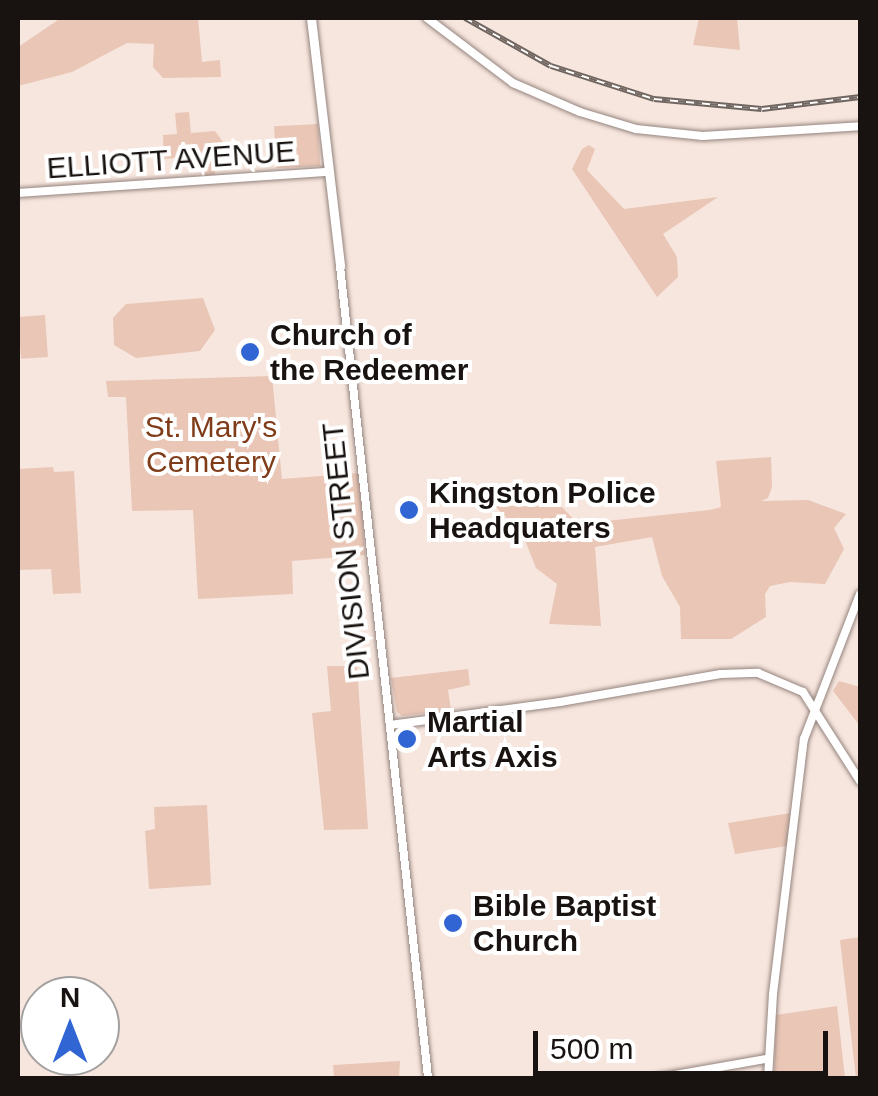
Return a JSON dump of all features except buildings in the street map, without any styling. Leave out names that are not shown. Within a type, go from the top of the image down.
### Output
[{"type":"main road","name":"DIVISION STREET","points":[[310,18],[428,1078]]},
{"type":"main road","points":[[427,18],[513,83],[580,112],[636,129],[704,136],[860,126]]},
{"type":"main road","name":"ELLIOTT AVENUE","points":[[18,194],[328,172]]},
{"type":"main road","points":[[768,1078],[766,1059],[804,739],[860,594]]},
{"type":"main road","points":[[390,725],[732,673],[770,676],[803,692],[816,706],[860,782]]},
{"type":"main road","points":[[803,692],[826,682]]},
{"type":"main road","points":[[389,710],[406,723]]},
{"type":"main road","points":[[658,1078],[766,1059]]},
{"type":"green space","points":[[61,18],[198,18],[202,62],[220,60],[221,77],[163,78],[153,67],[154,44],[127,43],[72,72],[18,86],[18,47]]},
{"type":"green space","points":[[699,18],[737,18],[740,50],[693,45]]},
{"type":"green space","points":[[189,112],[191,133],[215,131],[228,149],[229,154],[214,155],[215,175],[201,176],[199,156],[164,159],[163,135],[177,134],[175,113]]},
{"type":"green space","points":[[318,124],[320,166],[276,168],[274,126]]},
{"type":"green space","points":[[589,145],[595,149],[587,170],[624,209],[718,197],[663,234],[677,257],[678,277],[657,297],[572,169],[582,149]]},
{"type":"green space","points":[[203,298],[215,330],[200,351],[136,358],[114,345],[113,318],[126,304]]},
{"type":"green space","points":[[45,315],[48,357],[21,359],[18,317]]},
{"type":"green space","name":"St. Mary's Cemetery","points":[[272,376],[282,479],[359,473],[365,555],[292,561],[293,594],[198,599],[193,510],[132,511],[126,397],[108,397],[106,381]]},
{"type":"green space","points":[[771,457],[772,487],[768,498],[761,501],[808,500],[846,514],[834,528],[844,549],[825,584],[790,582],[770,586],[765,594],[766,617],[731,639],[681,639],[680,607],[662,576],[652,537],[595,547],[601,626],[549,624],[557,584],[536,568],[523,535],[495,506],[528,506],[522,488],[536,492],[543,487],[578,524],[710,510],[721,507],[716,461]]},
{"type":"green space","points":[[53,467],[54,472],[74,471],[81,593],[53,594],[51,569],[18,570],[18,469]]},
{"type":"green space","points":[[327,666],[357,666],[368,829],[324,830],[312,713],[331,711]]},
{"type":"green space","points":[[468,669],[470,685],[448,690],[451,710],[402,716],[397,712],[391,678]]},
{"type":"green space","points":[[839,681],[860,687],[860,726],[833,691]]},
{"type":"green space","points":[[207,805],[211,885],[149,889],[145,831],[155,829],[154,807]]},
{"type":"green space","points":[[791,813],[787,846],[735,854],[728,823]]},
{"type":"green space","points":[[860,937],[860,1078],[856,1078],[840,940]]},
{"type":"green space","points":[[837,1006],[845,1078],[774,1078],[776,1015]]},
{"type":"green space","points":[[400,1061],[399,1078],[334,1078],[333,1065]]},
{"type":"railway","points":[[465,18],[551,66],[654,99],[762,109],[860,97]]},
{"type":"place","name":"Church of the Redeemer","points":[[250,352]]},
{"type":"place","name":"Kingston Police Headquaters","points":[[409,510]]},
{"type":"place","name":"Martial Arts Axis","points":[[407,739]]},
{"type":"place","name":"Bible Baptist Church","points":[[453,923]]}]
